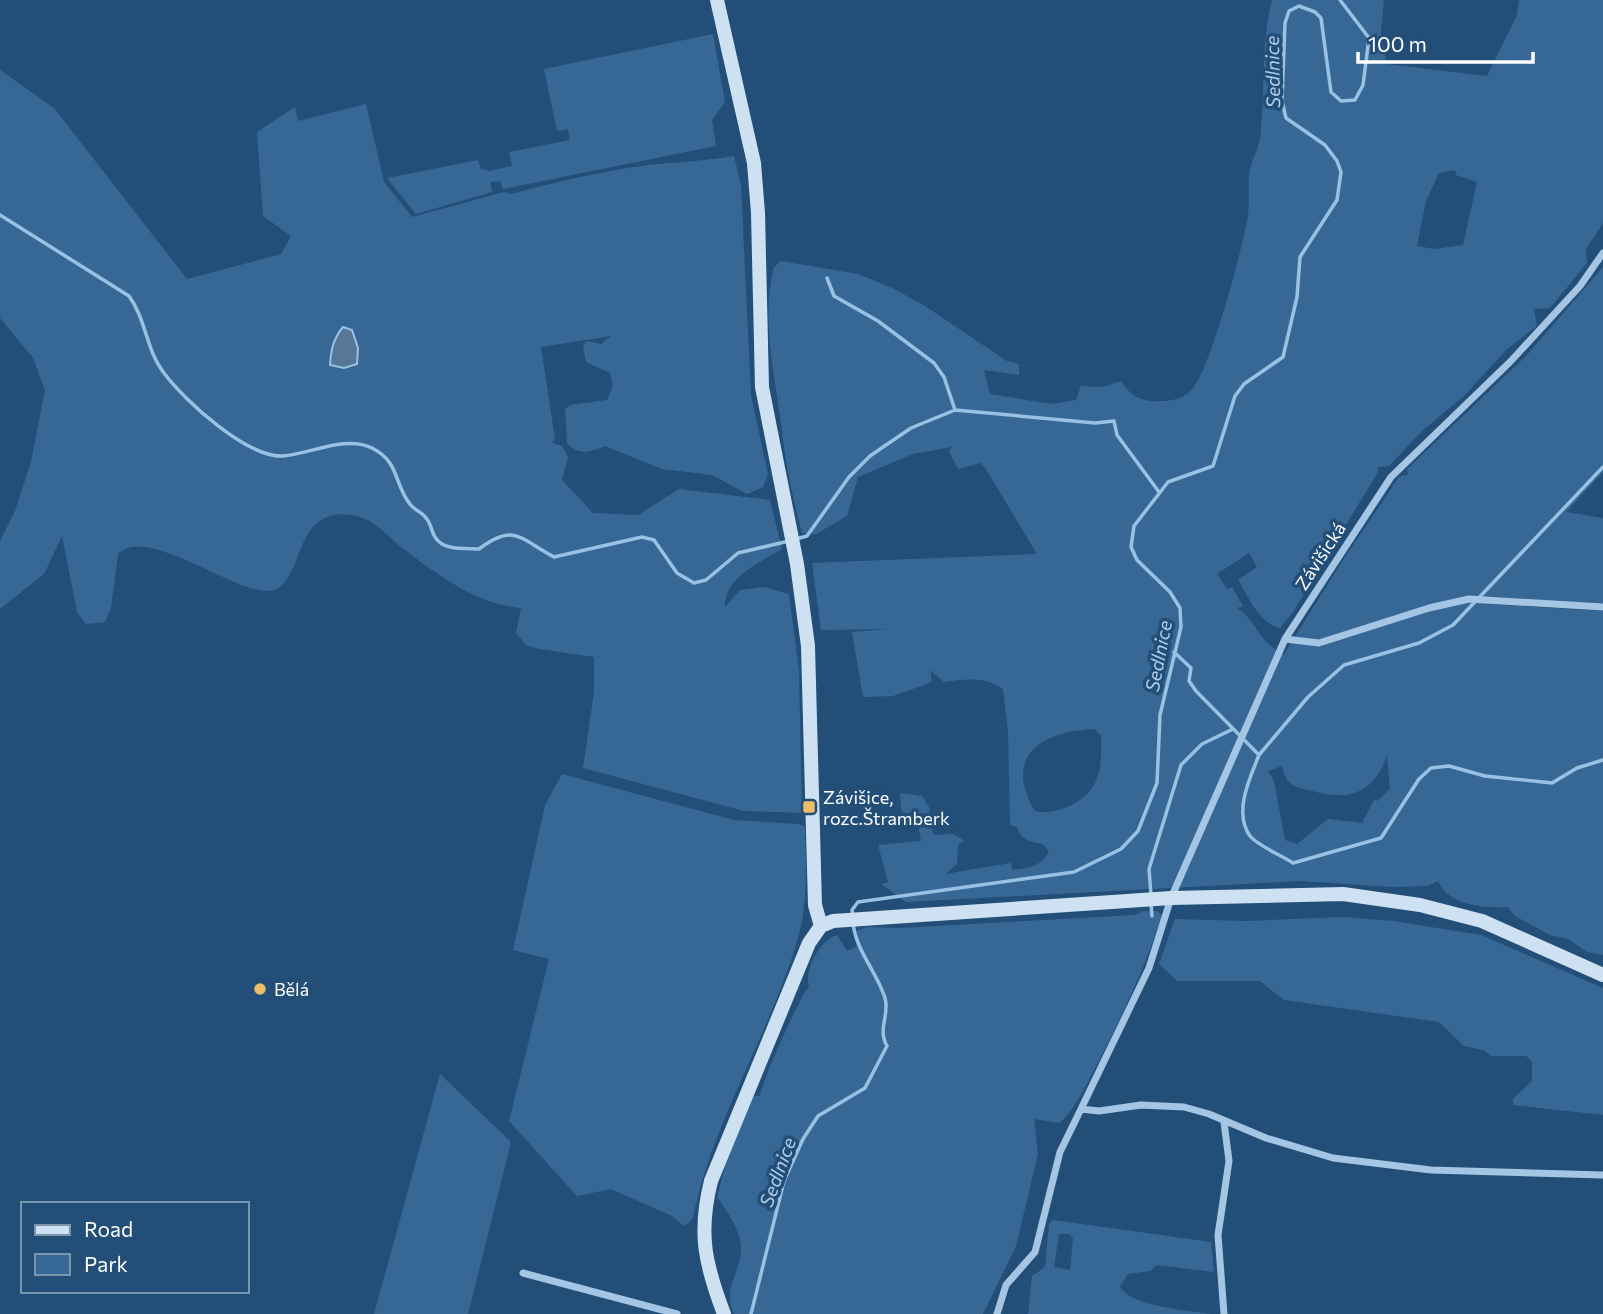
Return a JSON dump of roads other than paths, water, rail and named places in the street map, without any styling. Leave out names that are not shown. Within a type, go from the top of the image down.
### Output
[{"type":"main road","points":[[717,0],[740,92],[756,178],[761,372],[805,620],[811,699],[815,905],[821,926]]},
{"type":"main road","points":[[724,1314],[704,1254],[703,1221],[711,1181],[804,952],[821,926],[841,920],[864,918],[1171,898],[1327,894],[1420,905],[1489,924],[1603,975]]},
{"type":"street","name":"Závišická","points":[[997,1314],[1006,1285],[1034,1252],[1060,1152],[1149,968],[1171,898],[1285,639],[1391,477],[1510,362],[1580,286],[1603,253]]},
{"type":"street","points":[[1285,639],[1319,643],[1429,608],[1469,599],[1603,607]]},
{"type":"street","points":[[1081,1109],[1099,1111],[1142,1105],[1184,1107],[1266,1138],[1333,1158],[1431,1170],[1603,1175]]},
{"type":"street","points":[[1224,1122],[1229,1161],[1217,1235],[1224,1314]]},
{"type":"street","points":[[523,1273],[677,1314]]},
{"type":"waterway","name":"Sedlnice","points":[[853,915],[852,910],[858,902],[1074,872],[1121,849],[1138,831],[1157,783],[1160,715],[1181,627],[1180,608],[1170,592],[1137,560],[1131,547],[1134,526],[1168,482],[1213,466],[1235,396],[1244,384],[1283,357],[1297,297],[1300,257],[1337,200],[1341,172],[1337,161],[1325,145],[1286,118],[1282,101],[1285,23],[1289,11],[1299,6],[1315,12],[1321,18],[1331,92],[1341,101],[1355,100],[1363,85],[1369,38],[1340,0]]},
{"type":"waterway","points":[[0,215],[129,296],[139,314],[153,354],[164,373],[201,412],[235,438],[252,448],[283,456],[351,443],[372,448],[388,460],[405,497],[428,520],[435,537],[443,545],[479,549],[491,541],[509,535],[524,539],[554,557],[642,537],[654,540],[677,573],[694,583],[706,580],[738,553],[789,541]]},
{"type":"waterway","points":[[827,278],[834,296],[878,321],[934,363],[944,377],[955,410]]},
{"type":"waterway","points":[[796,539],[807,536],[849,477],[870,456],[911,428],[955,410],[1095,423],[1114,421],[1117,435],[1159,492]]},
{"type":"waterway","points":[[1259,755],[1308,697],[1344,665],[1419,643],[1453,625],[1603,467]]},
{"type":"waterway","points":[[1174,652],[1191,668],[1189,681],[1196,691],[1259,755],[1243,806],[1245,827],[1250,836],[1293,863],[1381,838],[1419,779],[1431,768],[1449,766],[1485,776],[1552,783],[1577,768],[1603,760]]},
{"type":"waterway","points":[[1151,895],[1149,869],[1181,765],[1202,744],[1231,730]]},
{"type":"waterway","points":[[1151,903],[1152,916]]},
{"type":"waterway","name":"Sedlnice","points":[[751,1314],[784,1181],[803,1139],[818,1116],[865,1088],[887,1046],[883,1034],[885,998],[858,943],[853,923]]},
{"type":"place","name":"Závišice, rozc.Štramberk","points":[[809,807]]},
{"type":"place","name":"Bělá","points":[[260,989]]}]
